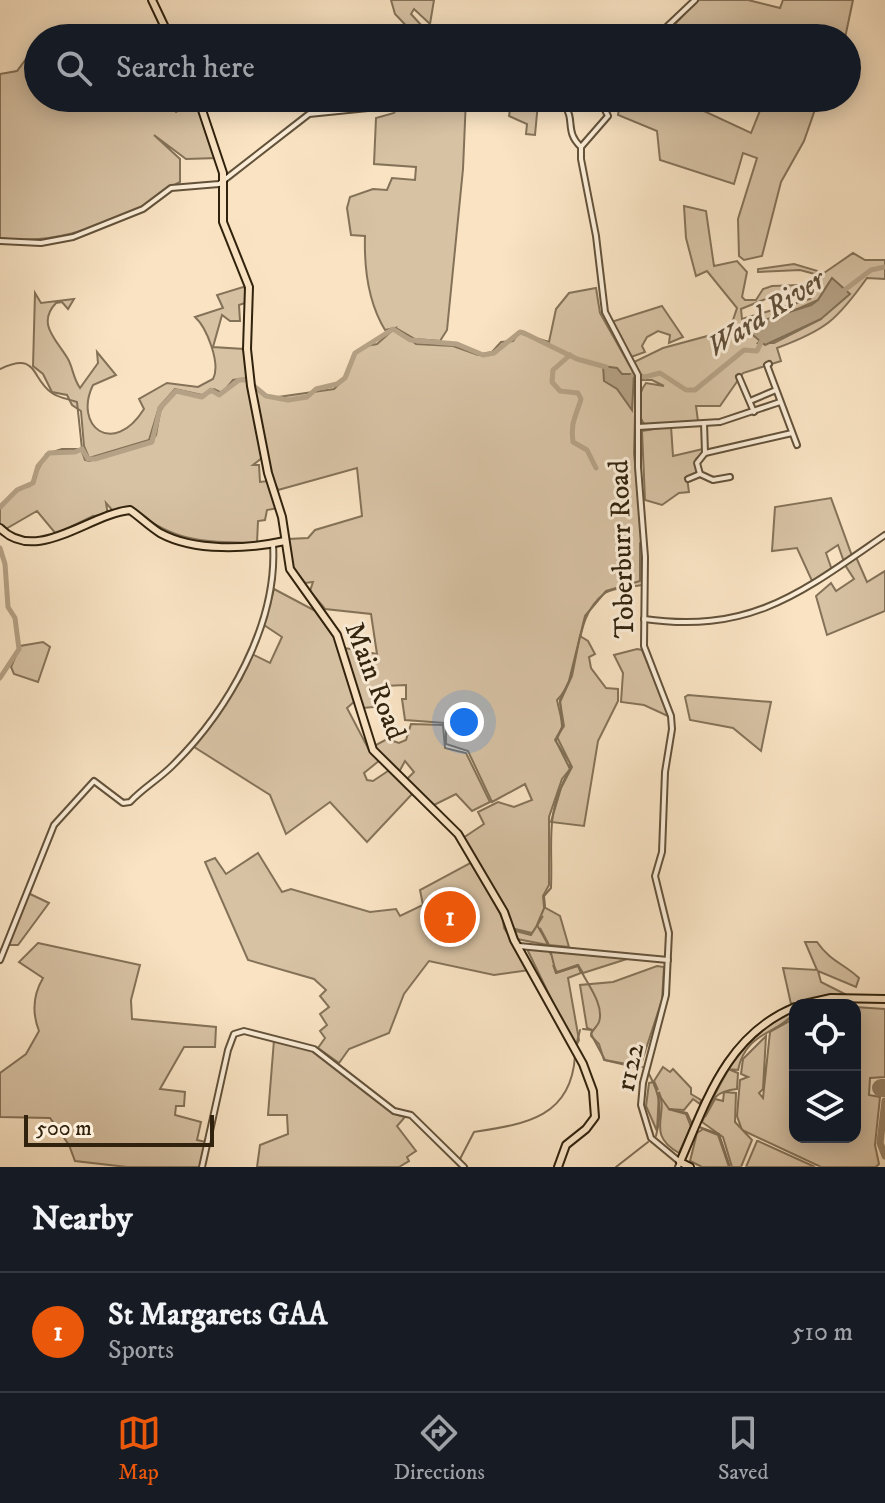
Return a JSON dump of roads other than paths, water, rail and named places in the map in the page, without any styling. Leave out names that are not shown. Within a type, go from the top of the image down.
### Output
[{"type":"main road","points":[[152,0],[163,24]]},
{"type":"main road","name":"R122","points":[[202,112],[224,181]]},
{"type":"main road","name":"Main Road","points":[[224,181],[222,218],[250,294],[249,375],[292,574],[320,607],[340,641],[373,750],[458,834],[504,912],[517,946],[576,1052],[593,1091],[595,1112],[589,1127],[566,1145],[558,1167]]},
{"type":"main road","points":[[0,528],[14,540],[36,542],[90,520],[130,510],[158,532],[189,543],[273,544],[285,541]]},
{"type":"main road","points":[[832,999],[885,999]]},
{"type":"main road","points":[[690,1167],[679,1165],[716,1080],[735,1050],[759,1026],[789,1011]]},
{"type":"street","points":[[670,24],[695,0]]},
{"type":"street","points":[[0,241],[41,243],[73,237],[143,209],[171,188],[224,181],[253,154],[309,114],[329,112]]},
{"type":"street","name":"Toberburr Road","points":[[568,112],[570,134],[581,147],[605,312],[638,375],[645,557],[645,654],[672,723],[665,772],[662,852],[655,876],[669,933],[663,1012]]},
{"type":"street","points":[[581,147],[608,116],[606,112]]},
{"type":"street","points":[[769,364],[797,445]]},
{"type":"street","points":[[739,377],[754,412]]},
{"type":"street","points":[[750,401],[776,390]]},
{"type":"street","points":[[638,427],[704,423],[754,412],[780,402]]},
{"type":"street","points":[[704,423],[705,453]]},
{"type":"street","points":[[700,474],[697,463],[705,453],[792,433]]},
{"type":"street","points":[[689,478],[700,474],[713,480],[730,477]]},
{"type":"street","points":[[644,619],[700,624],[781,603],[885,535]]},
{"type":"street","points":[[0,960],[54,825],[94,781],[123,803],[130,802],[172,767],[237,682],[271,599],[273,544]]},
{"type":"street","points":[[517,946],[668,960]]},
{"type":"street","name":"r122","points":[[663,1012],[645,1074],[641,1105],[651,1138],[679,1165]]},
{"type":"street","points":[[202,1167],[228,1050],[234,1034],[244,1031],[314,1049],[394,1111],[411,1115],[464,1167]]},
{"type":"waterway","name":"Ward River","points":[[842,292],[871,270],[885,267]]},
{"type":"waterway","name":"Ward River","points":[[0,507],[17,490],[33,483],[38,466],[49,453],[82,449],[88,459],[95,459],[152,442],[160,408],[176,391],[202,397],[211,390],[219,395],[239,380],[247,380],[266,396],[288,400],[307,397],[316,389],[337,384],[345,378],[355,353],[393,329],[410,340],[457,344],[483,355],[494,353],[520,332],[577,359],[606,367]]},
{"type":"waterway","name":"Ward River","points":[[633,374],[645,377],[660,373],[686,390],[695,390],[744,350],[757,351],[762,340]]},
{"type":"waterway","points":[[570,355],[553,370],[552,382],[560,391],[578,393],[581,399],[573,425],[573,442],[587,450],[596,468]]},
{"type":"waterway","points":[[0,369],[13,364],[28,365],[52,393],[77,402],[82,449]]},
{"type":"waterway","points":[[548,944],[537,925],[545,906],[544,896],[551,888],[553,814],[570,769],[556,741],[562,727],[560,700],[569,681],[585,616],[606,591],[640,581],[640,543]]},
{"type":"waterway","name":"Ward River","points":[[0,548],[5,564],[8,607],[15,618],[19,649],[0,678]]},
{"type":"waterway","points":[[551,953],[556,973],[578,965],[593,993],[600,1015],[591,1034],[605,1060],[642,1067]]},
{"type":"waterway","points":[[583,1029],[592,1030]]},
{"type":"waterway","points":[[576,1046],[580,1030]]},
{"type":"waterway","points":[[460,1159],[474,1132],[527,1121],[555,1105],[572,1077],[575,1056]]},
{"type":"waterway","points":[[649,1074],[659,1104],[656,1136]]},
{"type":"waterway","points":[[659,1095],[669,1109],[687,1113],[692,1124]]},
{"type":"waterway","points":[[699,1127],[719,1134],[730,1167]]},
{"type":"waterway","points":[[616,1167],[648,1142]]},
{"type":"place","name":"St Margarets GAA","points":[[450,917]]}]
